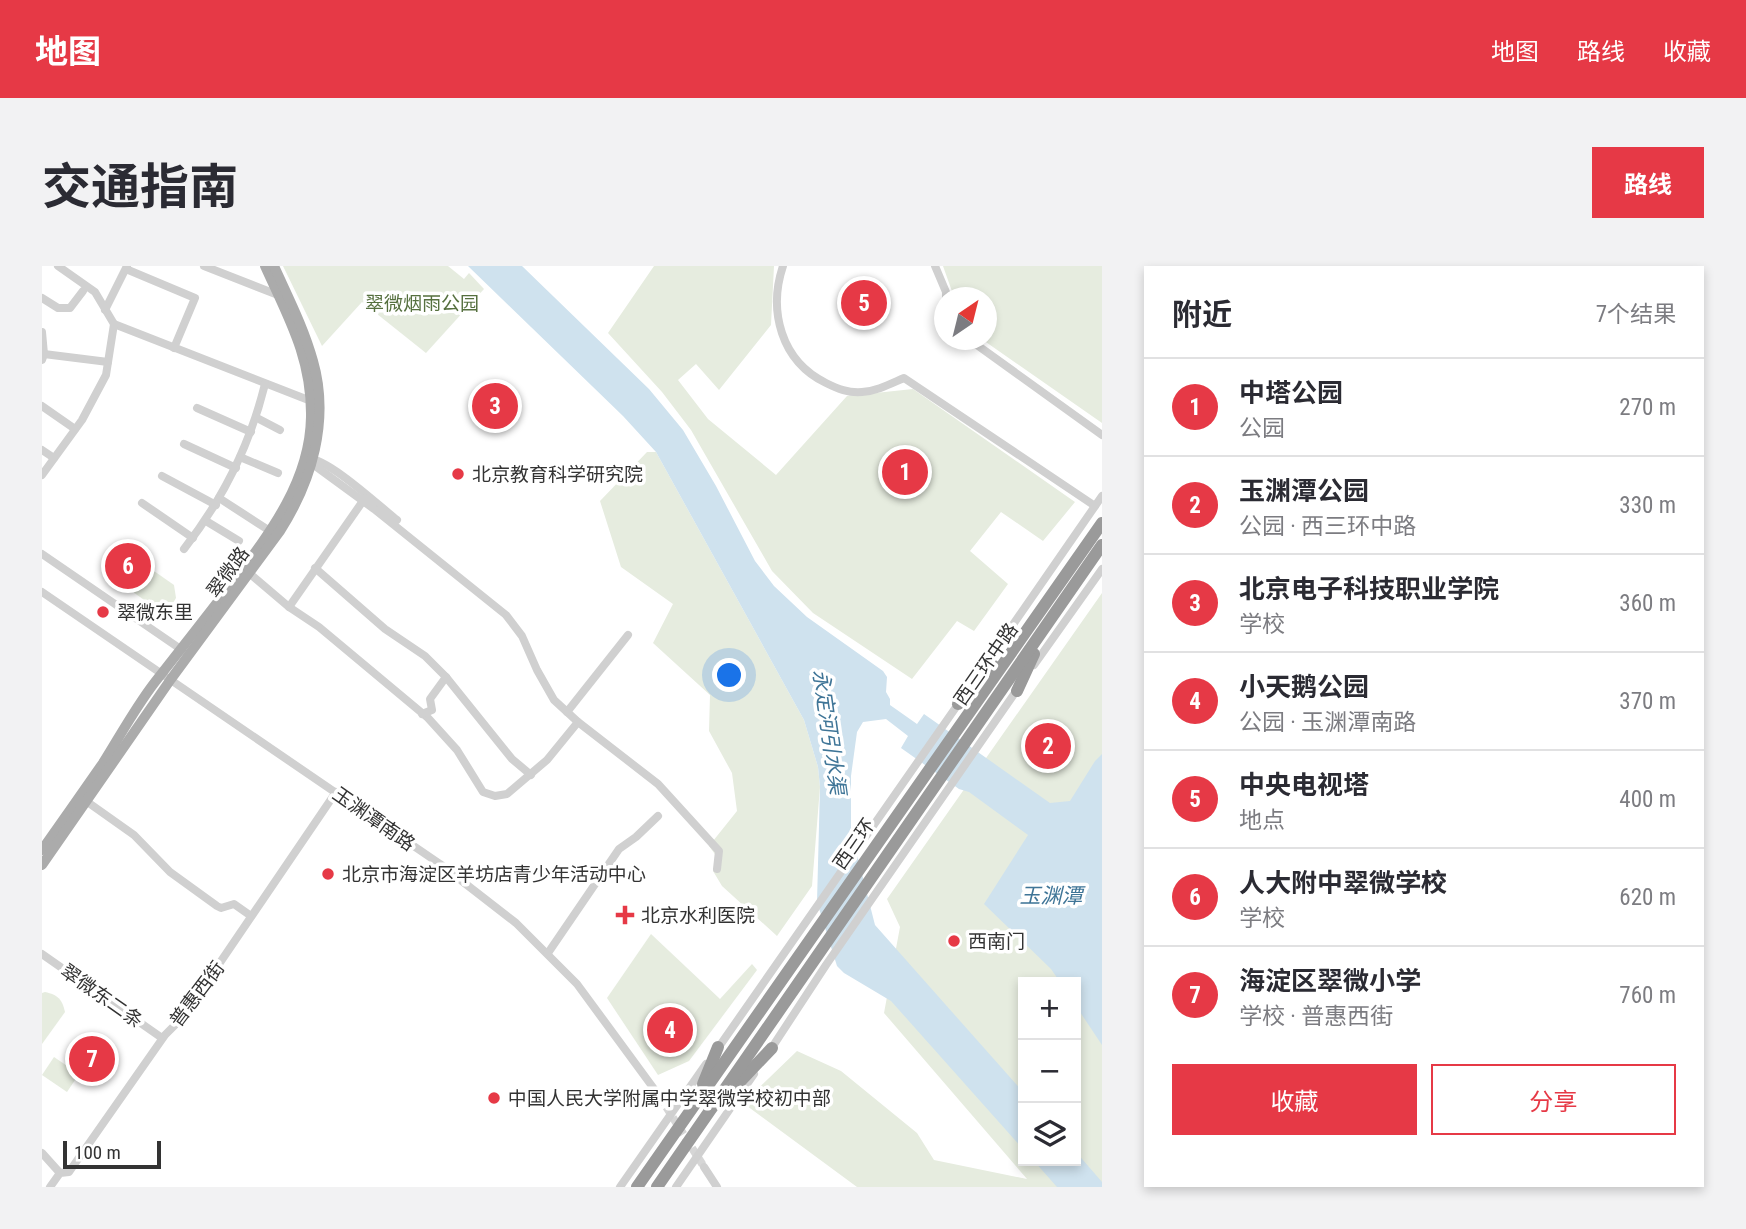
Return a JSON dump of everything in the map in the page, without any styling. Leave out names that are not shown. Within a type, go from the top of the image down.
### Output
[{"type":"highway","name":"西三环","points":[[959,739],[1025,633],[1102,523]]},
{"type":"highway","name":"西三环","points":[[637,1187],[928,771],[959,739],[1048,622],[1102,545]]},
{"type":"highway","points":[[1017,691],[1048,622]]},
{"type":"highway","points":[[958,704],[1025,633]]},
{"type":"highway","name":"西三环","points":[[657,1187],[871,876],[928,771]]},
{"type":"highway","points":[[695,1104],[718,1047]]},
{"type":"highway","points":[[707,1116],[772,1048]]},
{"type":"main road","name":"翠微路","points":[[42,865],[182,650],[270,531],[310,460],[311,401],[308,368],[265,266]]},
{"type":"main road","name":"翠微路","points":[[42,850],[167,676],[249,573],[293,510],[310,460],[319,420],[319,393],[305,336],[274,266]]},
{"type":"street","points":[[58,266],[95,292],[114,324],[311,401]]},
{"type":"street","points":[[204,266],[278,295]]},
{"type":"street","points":[[783,266],[777,284],[777,314],[781,333],[793,359],[817,379],[841,390],[863,392],[883,388],[904,378],[1095,506]]},
{"type":"street","points":[[935,266],[944,287]]},
{"type":"street","points":[[105,310],[126,267],[195,298],[174,348]]},
{"type":"street","points":[[43,302],[58,308],[69,308],[83,291]]},
{"type":"street","points":[[42,475],[75,429],[106,375],[114,324]]},
{"type":"street","points":[[42,332],[43,357],[108,362]]},
{"type":"street","points":[[984,350],[1102,435]]},
{"type":"street","points":[[184,549],[206,521],[236,468],[257,418],[265,384]]},
{"type":"street","points":[[42,406],[75,429]]},
{"type":"street","points":[[197,408],[251,432]]},
{"type":"street","points":[[257,418],[280,430]]},
{"type":"street","points":[[184,444],[236,468]]},
{"type":"street","points":[[42,450],[54,458]]},
{"type":"street","points":[[240,457],[278,473]]},
{"type":"street","points":[[310,460],[364,499],[506,615],[522,636],[554,700],[658,784],[719,851],[717,869]]},
{"type":"street","points":[[162,476],[217,501],[270,531]]},
{"type":"street","name":"西三环中路","points":[[718,1047],[870,831],[928,771],[942,727],[1102,496]]},
{"type":"street","points":[[289,607],[364,499]]},
{"type":"street","points":[[142,503],[193,538]]},
{"type":"street","points":[[206,521],[239,541]]},
{"type":"street","points":[[42,554],[182,650]]},
{"type":"street","points":[[315,569],[385,629],[425,656],[446,677],[512,759],[531,775]]},
{"type":"street","name":"西三环中路","points":[[772,1048],[826,965],[1102,569]]},
{"type":"street","points":[[249,573],[289,607],[319,627],[422,714],[457,750],[483,792],[495,796],[507,794],[547,760],[578,722]]},
{"type":"street","name":"玉渊潭南路","points":[[42,592],[440,864],[516,923],[577,984],[660,1097]]},
{"type":"street","points":[[568,712],[628,635]]},
{"type":"street","points":[[422,714],[432,710],[430,699],[446,677]]},
{"type":"street","name":"普惠西街","points":[[50,1187],[60,1173],[69,1172],[162,1038],[183,1017],[242,934],[251,916],[336,792]]},
{"type":"street","points":[[86,801],[134,835],[170,872],[217,906],[221,908],[234,904],[251,916]]},
{"type":"street","points":[[548,953],[619,849],[658,816]]},
{"type":"street","name":"翠微东二条","points":[[42,954],[162,1038]]},
{"type":"street","points":[[620,1187],[718,1047]]},
{"type":"street","points":[[676,1187],[772,1048]]},
{"type":"street","points":[[42,1153],[60,1173]]},
{"type":"street","points":[[704,1167],[717,1187]]},
{"type":"green space","name":"翠微烟雨公园","points":[[283,266],[448,266],[464,279],[469,273],[484,289],[426,353],[362,302],[322,346]]},
{"type":"green space","points":[[654,266],[774,266],[771,325],[719,390],[696,364],[678,380],[708,419],[776,475],[847,396],[913,389],[1075,502],[1043,541],[1001,512],[970,551],[1008,584],[974,631],[957,621],[912,679],[813,613],[772,571],[691,430],[662,392],[608,333]]},
{"type":"green space","points":[[943,266],[1102,266],[1102,423],[997,350],[997,287],[950,287]]},
{"type":"green space","points":[[647,452],[656,452],[804,720],[818,767],[820,787],[812,886],[777,936],[722,886],[713,871],[717,857],[709,846],[737,811],[732,773],[709,731],[710,695],[653,643],[673,604],[621,567],[600,501]]},
{"type":"green space","points":[[118,552],[131,555],[174,585],[176,598],[173,603],[163,609],[154,607],[112,577],[109,563]]},
{"type":"green space","points":[[1102,593],[1102,1187],[857,1187],[743,1103],[797,1051],[841,1071],[917,1133],[934,1160],[1027,1179],[884,1013],[900,927],[887,899]]},
{"type":"green space","points":[[651,934],[720,999],[752,964],[757,970],[689,1061],[658,1075],[607,998]]},
{"type":"green space","points":[[42,993],[59,998],[65,1012],[42,1044]]},
{"type":"green space","points":[[54,1057],[79,1074],[67,1092],[42,1075]]},
{"type":"water","points":[[468,266],[522,266],[649,389],[683,430],[755,561],[774,586],[807,617],[883,671],[887,677],[886,692],[890,705],[917,724],[924,714],[1050,803],[1070,801],[1102,754],[1102,1045],[1081,1014],[1081,977],[1057,977],[984,904],[1028,835],[969,792],[959,789],[901,748],[908,736],[886,719],[863,722],[857,732],[851,776],[851,831],[875,925],[1018,1086],[1018,1143],[891,1001],[837,966],[817,902],[820,787],[818,767],[804,720],[656,452],[623,416]]},
{"type":"water","points":[[1081,1158],[1102,1182],[1102,1187],[1057,1187],[1038,1166],[1081,1166]]},
{"type":"tunnel","points":[[660,1097],[704,1167]]},
{"type":"place","name":"中央电视塔","points":[[864,303]]},
{"type":"place","name":"北京电子科技职业学院","points":[[495,406]]},
{"type":"place","name":"中塔公园","points":[[905,472]]},
{"type":"place","name":"北京教育科学研究院","points":[[458,474]]},
{"type":"place","name":"人大附中翠微学校","points":[[128,566]]},
{"type":"place","name":"翠微东里","points":[[103,612]]},
{"type":"place","name":"玉渊潭公园","points":[[1048,746]]},
{"type":"place","name":"北京市海淀区羊坊店青少年活动中心","points":[[328,874]]},
{"type":"place","name":"北京水利医院","points":[[625,915]]},
{"type":"place","name":"西南门","points":[[954,941]]},
{"type":"place","name":"小天鹅公园","points":[[670,1030]]},
{"type":"place","name":"海淀区翠微小学","points":[[92,1059]]},
{"type":"place","name":"中国人民大学附属中学翠微学校初中部","points":[[494,1098]]},
{"type":"water label","name":"永定河引水渠","points":[[829,732]]},
{"type":"water label","name":"玉渊潭","points":[[1051,896]]}]
